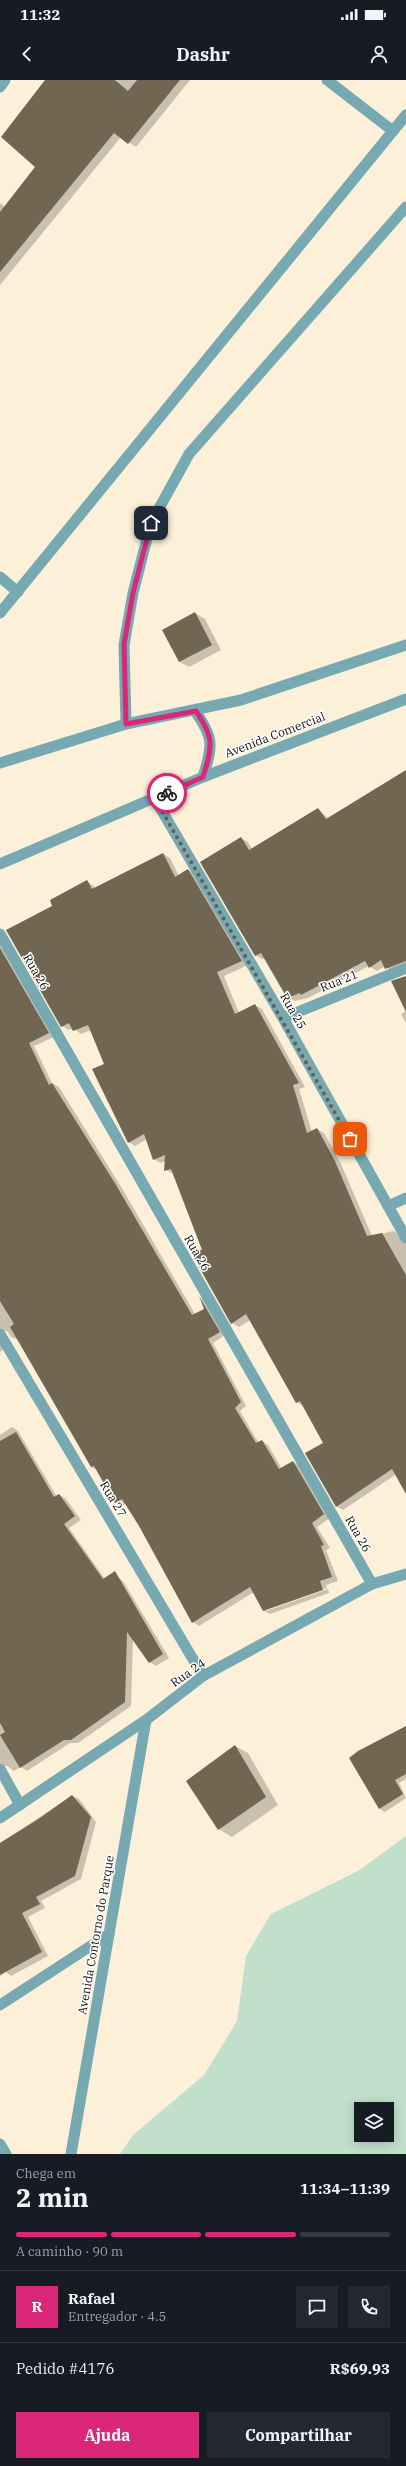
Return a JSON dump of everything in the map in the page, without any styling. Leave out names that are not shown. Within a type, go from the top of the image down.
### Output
[{"type":"street","points":[[0,87],[5,80]]},
{"type":"street","points":[[328,80],[393,131]]},
{"type":"street","points":[[0,613],[406,116]]},
{"type":"street","points":[[126,724],[124,644],[133,593],[151,523],[189,454],[406,207]]},
{"type":"street","points":[[0,577],[18,592]]},
{"type":"street","points":[[0,763],[126,724],[196,711],[241,700],[406,645]]},
{"type":"street","name":"Avenida Comercial","points":[[0,864],[155,799],[203,777],[406,699]]},
{"type":"street","points":[[196,711],[209,731],[211,754],[203,777]]},
{"type":"street","name":"Rua 25","points":[[155,799],[283,1018],[406,1238]]},
{"type":"street","name":"Rua 26","points":[[0,934],[372,1584]]},
{"type":"street","name":"Rua 21","points":[[283,1018],[406,968]]},
{"type":"street","points":[[388,1206],[406,1198]]},
{"type":"street","name":"Rua 27","points":[[0,1334],[203,1676]]},
{"type":"street","name":"Rua 24","points":[[0,1818],[146,1720],[203,1676],[372,1584],[406,1574]]},
{"type":"street","name":"Avenida Contorno do Parque","points":[[71,2154],[146,1720]]},
{"type":"street","points":[[0,1769],[20,1805]]},
{"type":"street","points":[[0,2005],[109,1934]]},
{"type":"street","points":[[0,2144],[6,2154]]},
{"type":"green space","points":[[406,1836],[406,2154],[120,2154],[133,2135],[204,2075],[237,2021],[246,1956],[271,1914],[358,1871]]},
{"type":"building","points":[[45,80],[115,80],[128,91],[137,80],[180,80],[128,144],[114,133],[0,272],[0,212],[35,167],[1,137]]},
{"type":"building","points":[[195,612],[212,645],[179,662],[162,630]]},
{"type":"building","points":[[406,770],[406,961],[385,969],[381,960],[369,968],[365,961],[301,995],[300,993],[287,998],[261,953],[255,956],[200,862],[241,837],[249,850],[318,808],[326,819]]},
{"type":"building","points":[[163,853],[175,877],[188,869],[242,961],[217,972],[235,1014],[255,1004],[299,1083],[293,1085],[307,1133],[317,1128],[334,1159],[367,1236],[382,1233],[406,1275],[406,1494],[392,1469],[336,1507],[305,1453],[323,1443],[300,1401],[296,1403],[246,1314],[231,1324],[189,1249],[202,1250],[171,1169],[164,1171],[165,1155],[153,1160],[144,1134],[128,1143],[92,1069],[104,1064],[88,1025],[73,1031],[69,1023],[61,1027],[6,930],[52,906],[50,900],[87,880],[92,889]]},
{"type":"building","points":[[0,948],[49,1033],[29,1043],[49,1085],[52,1083],[116,1185],[192,1315],[204,1309],[199,1296],[220,1332],[208,1339],[241,1402],[235,1408],[256,1443],[262,1440],[279,1469],[293,1461],[324,1514],[312,1523],[324,1545],[321,1546],[332,1577],[320,1581],[323,1590],[263,1611],[250,1587],[192,1623],[139,1526],[122,1499],[115,1503],[94,1466],[91,1467],[10,1327],[14,1324],[0,1301]]},
{"type":"building","points":[[406,976],[406,1012],[391,981]]},
{"type":"building","points":[[16,1432],[54,1497],[59,1494],[75,1516],[64,1524],[103,1579],[115,1571],[163,1654],[149,1663],[127,1632],[125,1702],[71,1740],[64,1740],[20,1768],[0,1735],[5,1732],[0,1723],[0,1441]]},
{"type":"building","points":[[406,1726],[406,1774],[395,1780],[403,1794],[379,1809],[349,1758],[358,1751]]},
{"type":"building","points":[[235,1745],[266,1797],[218,1830],[186,1781]]},
{"type":"building","points":[[72,1795],[91,1817],[75,1876],[36,1897],[40,1904],[22,1913],[42,1952],[0,1975],[0,1843],[37,1820]]},
{"type":"way so far","points":[[167,793],[155,799],[283,1018],[350,1139]]},
{"type":"route","points":[[151,523],[133,593],[124,644],[126,724],[196,711],[209,731],[211,754],[203,777],[167,793]]}]
